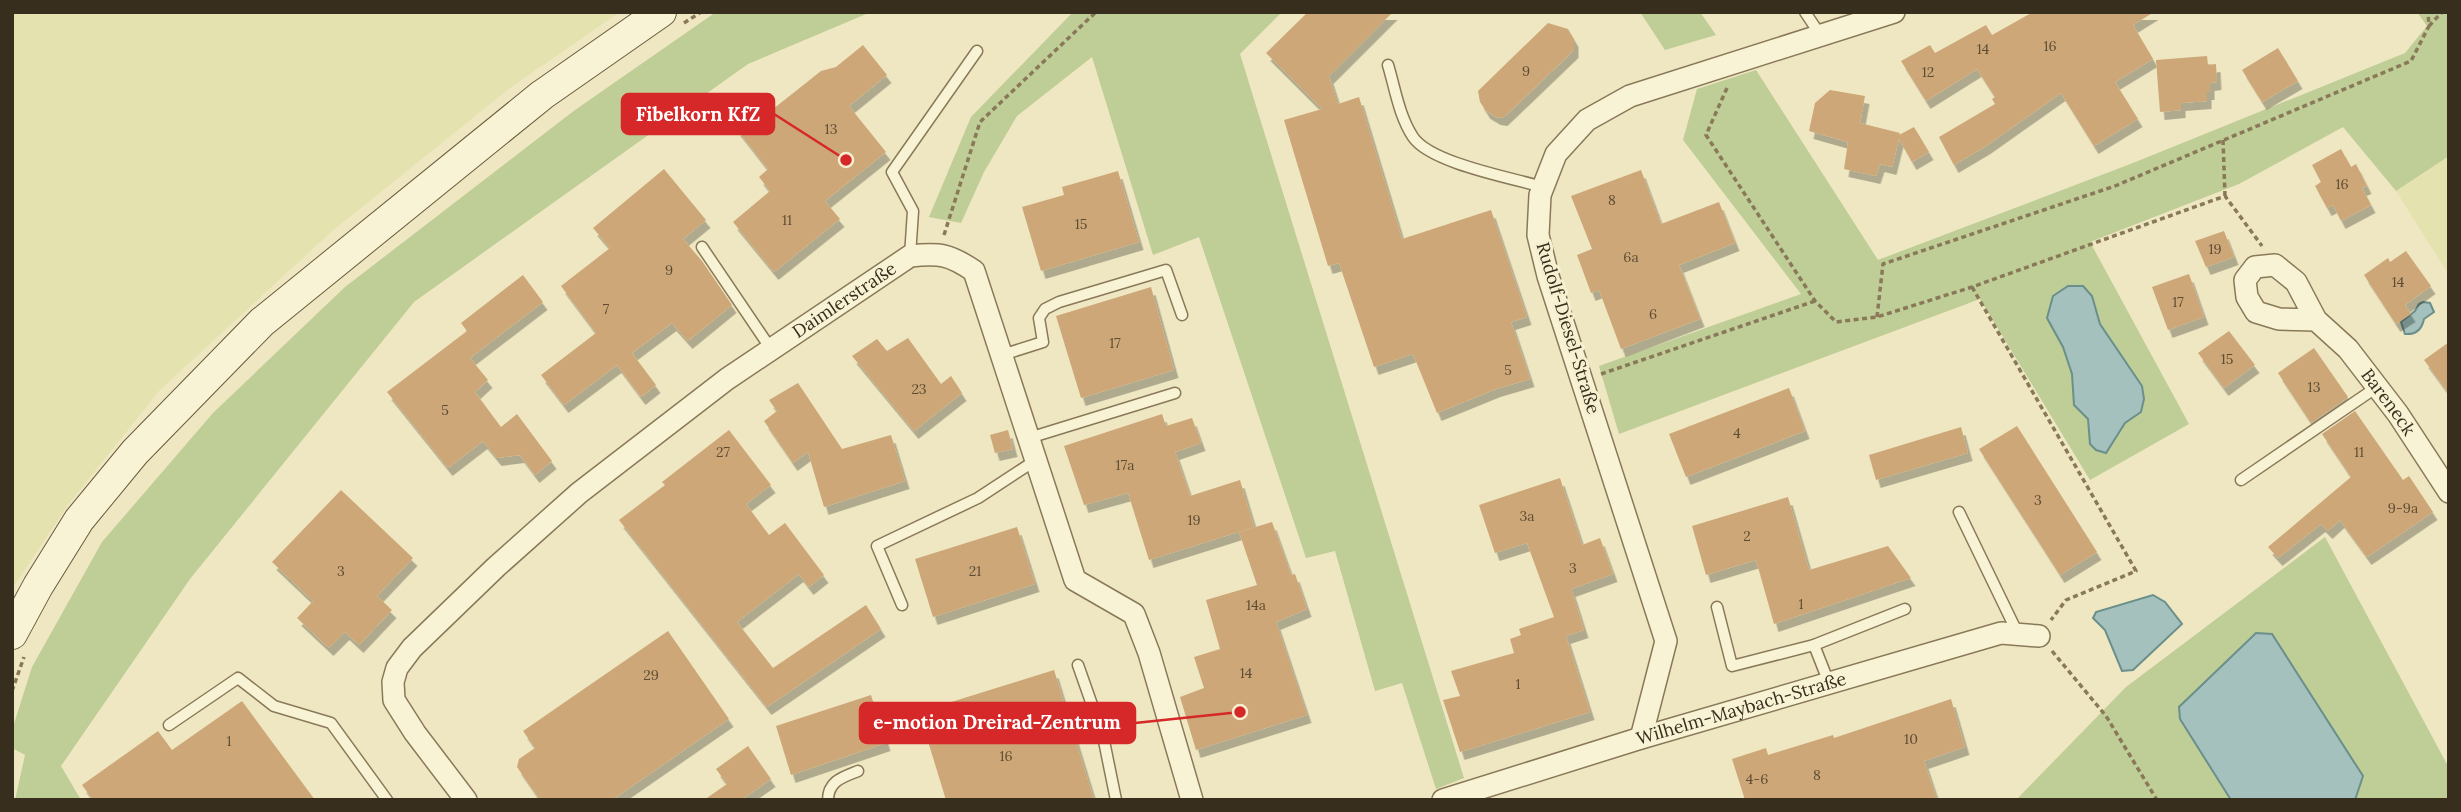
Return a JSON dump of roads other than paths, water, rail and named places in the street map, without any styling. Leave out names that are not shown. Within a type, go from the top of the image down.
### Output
[{"type":"main road","points":[[21,641],[38,586],[79,520],[135,452],[262,322],[542,95],[670,20]]},
{"type":"street","name":"Rudolf-Diesel-Straße","points":[[1641,738],[1666,641],[1548,275],[1538,235],[1540,195],[1556,154],[1587,120],[1630,96],[1738,64],[1894,12]]},
{"type":"street","name":"Daimlerstraße","points":[[466,800],[415,733],[394,700],[393,682],[397,668],[412,648],[486,576],[579,493],[727,379],[910,256],[938,254],[953,257],[974,271],[1075,580],[1134,614],[1149,653],[1192,800]]},
{"type":"street","name":"Bareneck","points":[[2316,320],[2279,319],[2256,312],[2247,297],[2245,281],[2255,267],[2275,265],[2296,282],[2316,320],[2348,349],[2449,492]]},
{"type":"street","name":"Wilhelm-Maybach-Straße","points":[[1443,800],[1641,738],[2001,633],[2039,636]]},
{"type":"lane","points":[[1805,12],[1821,36]]},
{"type":"lane","points":[[910,256],[913,211],[892,172],[978,51]]},
{"type":"lane","points":[[1388,65],[1404,121],[1422,147],[1437,156],[1543,187]]},
{"type":"lane","points":[[702,247],[771,349]]},
{"type":"lane","points":[[1002,355],[1043,342],[1038,318],[1045,309],[1059,302],[1166,270],[1182,315]]},
{"type":"lane","points":[[2241,480],[2377,387]]},
{"type":"lane","points":[[1029,438],[1175,393]]},
{"type":"lane","points":[[902,605],[877,546],[978,498],[1036,460]]},
{"type":"lane","points":[[1959,512],[2018,634]]},
{"type":"lane","points":[[1717,607],[1732,666],[1814,645],[1905,609]]},
{"type":"lane","points":[[1814,645],[1829,683]]},
{"type":"lane","points":[[1078,665],[1103,736],[1116,800]]},
{"type":"lane","points":[[169,725],[238,678],[274,706],[331,723],[387,800]]},
{"type":"lane","points":[[828,800],[828,793],[835,780],[858,771]]},
{"type":"water","points":[[2068,286],[2083,286],[2092,296],[2100,324],[2142,386],[2144,399],[2141,412],[2125,423],[2106,453],[2096,450],[2090,444],[2088,419],[2074,405],[2072,374],[2063,347],[2047,318],[2053,296]]},
{"type":"water","points":[[2423,302],[2430,303],[2434,312],[2424,319],[2418,331],[2405,334],[2401,322]]},
{"type":"water","points":[[2153,595],[2165,602],[2182,624],[2133,670],[2122,671],[2105,630],[2093,618],[2096,612]]},
{"type":"water","points":[[2256,633],[2272,634],[2363,776],[2355,800],[2231,800],[2180,719],[2179,707]]},
{"type":"place","name":"Fibelkorn KfZ","points":[[846,160]]},
{"type":"place","name":"e-motion Dreirad-Zentrum","points":[[1240,712]]}]
